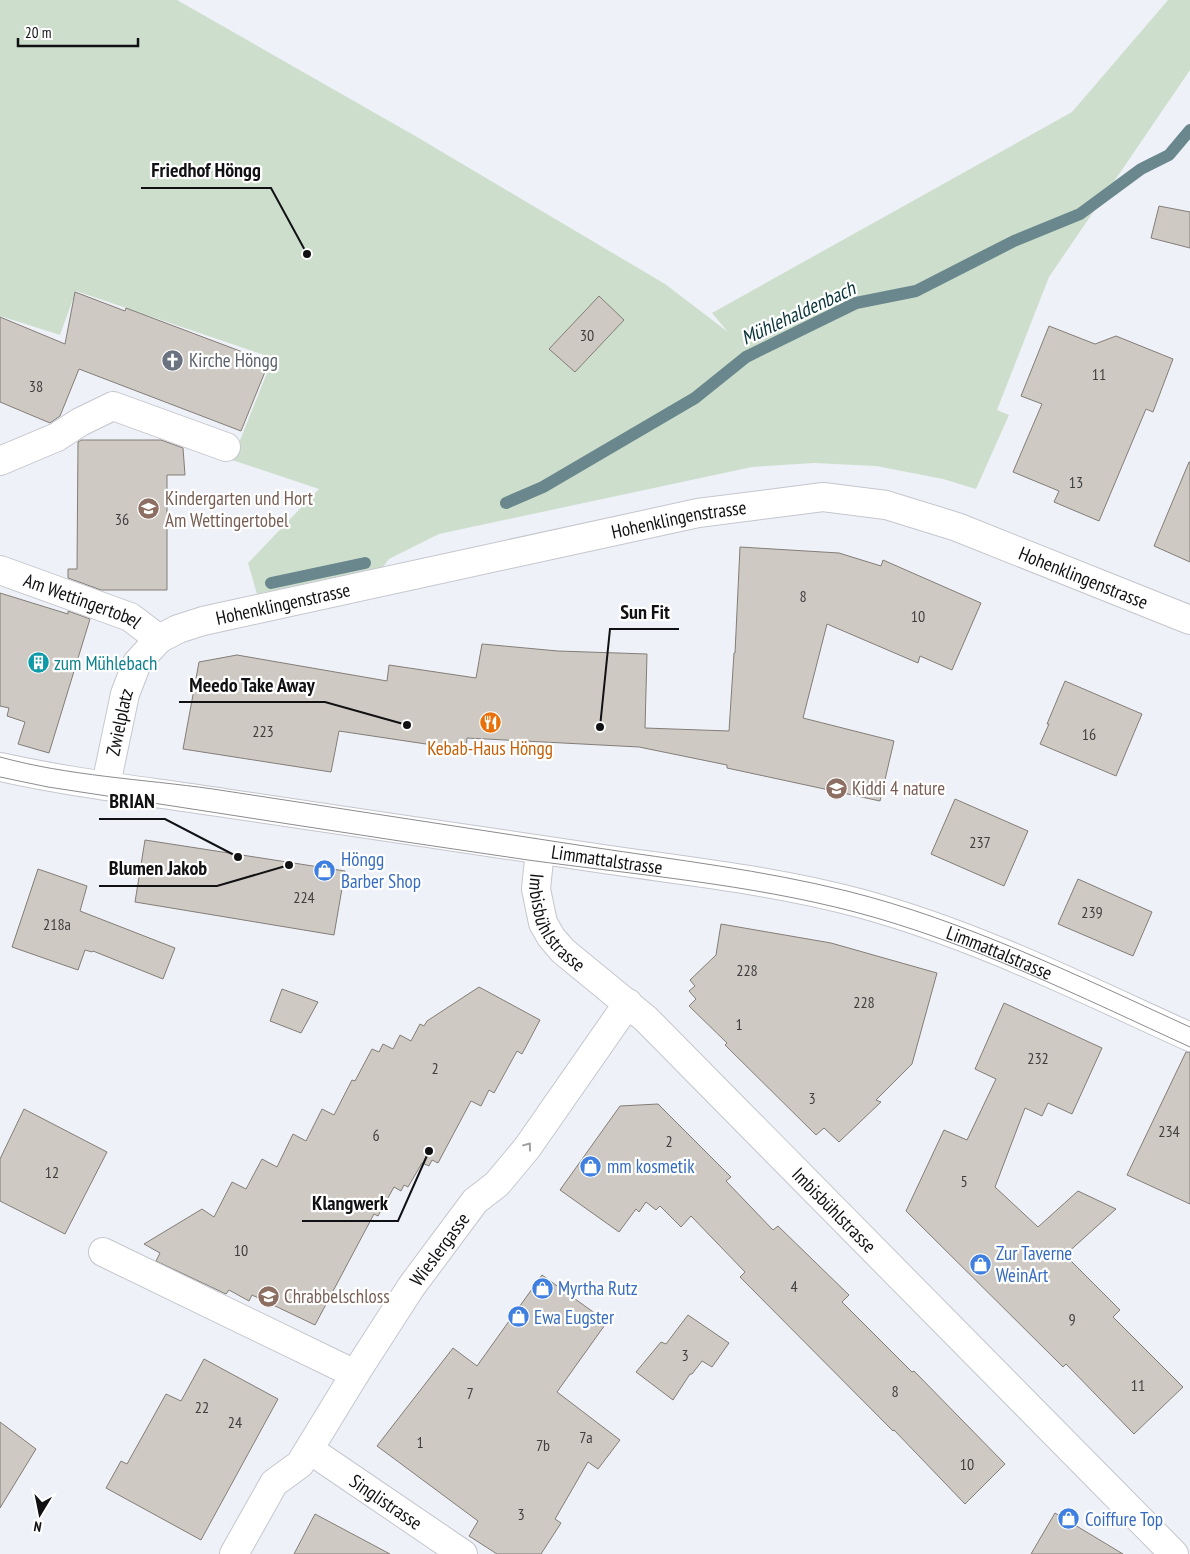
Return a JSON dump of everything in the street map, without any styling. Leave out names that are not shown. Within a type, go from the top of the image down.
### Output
[{"type":"street","points":[[0,461],[57,437],[80,422],[113,406],[226,447]]},
{"type":"street","name":"Hohenklingenstrasse","points":[[159,639],[178,629],[202,621],[698,513],[823,497],[886,505],[958,527],[1190,620]]},
{"type":"street","name":"Am Wettingertobel","points":[[0,570],[130,617],[159,639]]},
{"type":"street","name":"Zwielplatz","points":[[108,786],[108,776],[125,694],[137,663],[159,639]]},
{"type":"street","name":"Limmattalstrasse","points":[[0,767],[108,786],[766,883],[812,892],[914,920],[1007,954],[1190,1037]]},
{"type":"street","name":"Imbisbühlstrasse","points":[[540,850],[536,889],[543,923],[550,937],[563,951],[628,1003],[653,1026],[1174,1554]]},
{"type":"street","name":"Wieslergasse","points":[[234,1554],[274,1483],[300,1464],[310,1450],[410,1287],[474,1201],[497,1184],[527,1148],[628,1003]]},
{"type":"street","points":[[103,1252],[355,1374]]},
{"type":"street","name":"Singlistrasse","points":[[310,1450],[462,1554]]},
{"type":"green space","points":[[0,0],[177,0],[417,137],[665,284],[728,332],[712,313],[1072,112],[1168,0],[1190,0],[1190,70],[1049,277],[997,410],[1009,415],[976,489],[943,479],[876,466],[814,463],[752,467],[439,534],[389,559],[383,567],[257,594],[248,563],[319,489],[232,460],[273,358],[76,291],[60,335],[0,316]]},
{"type":"building","points":[[1159,206],[1190,212],[1190,248],[1151,238]]},
{"type":"building","name":"Kirche Höngg","points":[[75,292],[125,311],[126,308],[269,362],[241,431],[79,369],[60,416],[50,423],[0,402],[0,317],[65,344]]},
{"type":"building","points":[[599,296],[624,320],[575,372],[549,349]]},
{"type":"building","points":[[1049,326],[1095,344],[1116,336],[1173,359],[1153,412],[1146,409],[1099,521],[1054,502],[1059,491],[1013,472],[1042,404],[1021,396]]},
{"type":"building","points":[[81,440],[161,440],[183,448],[185,475],[167,475],[167,590],[101,590],[68,578],[68,569],[77,569],[78,442]]},
{"type":"building","points":[[1190,462],[1190,562],[1154,546]]},
{"type":"building","points":[[740,547],[839,553],[881,566],[883,560],[981,603],[952,670],[920,656],[918,663],[827,624],[803,718],[894,741],[880,801],[727,768],[727,765],[639,747],[467,738],[466,750],[339,731],[331,772],[183,749],[199,662],[237,655],[387,681],[389,665],[476,678],[482,644],[558,651],[647,654],[645,728],[729,731]]},
{"type":"building","name":"zum Mühlebach","points":[[0,593],[68,614],[68,611],[90,619],[49,753],[18,744],[25,722],[7,716],[9,708],[0,706]]},
{"type":"building","points":[[1065,681],[1142,714],[1116,776],[1040,744]]},
{"type":"building","points":[[955,799],[1028,831],[1004,886],[931,854]]},
{"type":"building","points":[[145,840],[345,871],[334,935],[135,902]]},
{"type":"building","points":[[38,869],[87,886],[80,911],[175,948],[163,979],[93,951],[85,950],[78,970],[12,947]]},
{"type":"building","points":[[1078,879],[1152,912],[1133,956],[1058,924]]},
{"type":"building","points":[[721,924],[831,943],[937,973],[912,1064],[876,1100],[881,1102],[839,1142],[824,1128],[816,1135],[725,1045],[727,1043],[689,1006],[696,999],[689,991],[695,986],[690,980],[716,955]]},
{"type":"building","points":[[479,987],[540,1020],[522,1054],[517,1051],[494,1093],[489,1090],[481,1106],[471,1101],[438,1163],[432,1160],[429,1166],[422,1163],[408,1187],[404,1185],[401,1191],[394,1187],[378,1216],[374,1214],[315,1325],[252,1295],[249,1301],[229,1290],[226,1294],[156,1261],[160,1253],[144,1244],[202,1209],[214,1217],[232,1182],[246,1189],[262,1159],[277,1167],[293,1134],[306,1141],[322,1109],[334,1115],[352,1080],[355,1081],[372,1049],[379,1052],[383,1044],[393,1049],[400,1035],[411,1041],[420,1024],[424,1026],[427,1021]]},
{"type":"building","points":[[282,989],[318,1002],[301,1033],[270,1021]]},
{"type":"building","points":[[1004,1003],[1102,1048],[1072,1114],[1048,1103],[1042,1116],[1025,1108],[995,1187],[1038,1227],[1078,1191],[1116,1209],[1065,1255],[1120,1310],[1113,1317],[1183,1387],[1134,1434],[1066,1364],[1063,1367],[906,1211],[944,1130],[967,1140],[996,1079],[975,1069]]},
{"type":"building","points":[[1186,1052],[1190,1052],[1190,1204],[1127,1175]]},
{"type":"building","points":[[658,1104],[731,1177],[726,1181],[773,1230],[778,1226],[849,1295],[842,1302],[912,1372],[914,1371],[1005,1464],[965,1504],[894,1430],[740,1277],[745,1272],[691,1216],[681,1227],[660,1206],[656,1210],[646,1202],[639,1212],[636,1209],[619,1232],[560,1190],[620,1106]]},
{"type":"building","points":[[24,1109],[107,1152],[65,1234],[0,1201],[0,1159]]},
{"type":"building","points":[[542,1275],[607,1322],[557,1392],[620,1440],[598,1469],[588,1462],[555,1519],[561,1523],[541,1554],[497,1554],[469,1536],[478,1521],[377,1446],[453,1348],[477,1366]]},
{"type":"building","points":[[688,1315],[729,1343],[712,1367],[702,1361],[690,1374],[673,1400],[636,1372],[661,1342],[666,1344]]},
{"type":"building","points":[[204,1359],[278,1399],[201,1540],[106,1488],[121,1461],[127,1464],[166,1394],[181,1401]]},
{"type":"building","points":[[0,1422],[36,1449],[0,1508]]},
{"type":"building","points":[[1055,1513],[1123,1554],[1031,1554]]},
{"type":"building","points":[[315,1514],[390,1554],[294,1554]]},
{"type":"waterway","name":"Mühlehaldenbach","points":[[506,503],[543,487],[695,398],[746,357],[856,303],[916,291],[1014,241],[1080,214],[1141,169],[1169,155],[1190,130]]},
{"type":"waterway","name":"Mühlehaldenbach","points":[[271,583],[365,563]]},
{"type":"tram line","points":[[0,757],[52,769],[213,789],[719,866],[847,891],[892,903],[1022,951],[1190,1027]]},
{"type":"tram line","points":[[0,777],[48,787],[528,860],[734,887],[815,902],[899,925],[984,955],[1067,990],[1190,1047]]},
{"type":"place","name":"Friedhof Höngg","points":[[307,254]]},
{"type":"place","name":"Kirche Höngg","points":[[173,360]]},
{"type":"place","name":"Kindergarten und Hort Am Wettingertobel","points":[[149,509]]},
{"type":"place","name":"zum Mühlebach","points":[[38,663]]},
{"type":"place","name":"Kebab-Haus Höngg","points":[[490,722]]},
{"type":"place","name":"Meedo Take Away","points":[[407,725]]},
{"type":"place","name":"Sun Fit","points":[[600,727]]},
{"type":"place","name":"Kiddi 4 nature","points":[[836,788]]},
{"type":"place","name":"BRIAN","points":[[238,857]]},
{"type":"place","name":"Blumen Jakob","points":[[289,865]]},
{"type":"place","name":"Höngg Barber Shop","points":[[325,870]]},
{"type":"place","name":"Klangwerk","points":[[429,1151]]},
{"type":"place","name":"mm kosmetik","points":[[591,1166]]},
{"type":"place","name":"Zur Taverne WeinArt","points":[[980,1264]]},
{"type":"place","name":"Myrtha Rutz","points":[[542,1288]]},
{"type":"place","name":"Chrabbelschloss","points":[[268,1296]]},
{"type":"place","name":"Ewa Eugster","points":[[518,1317]]},
{"type":"place","name":"Coiffure Top","points":[[1069,1519]]}]
